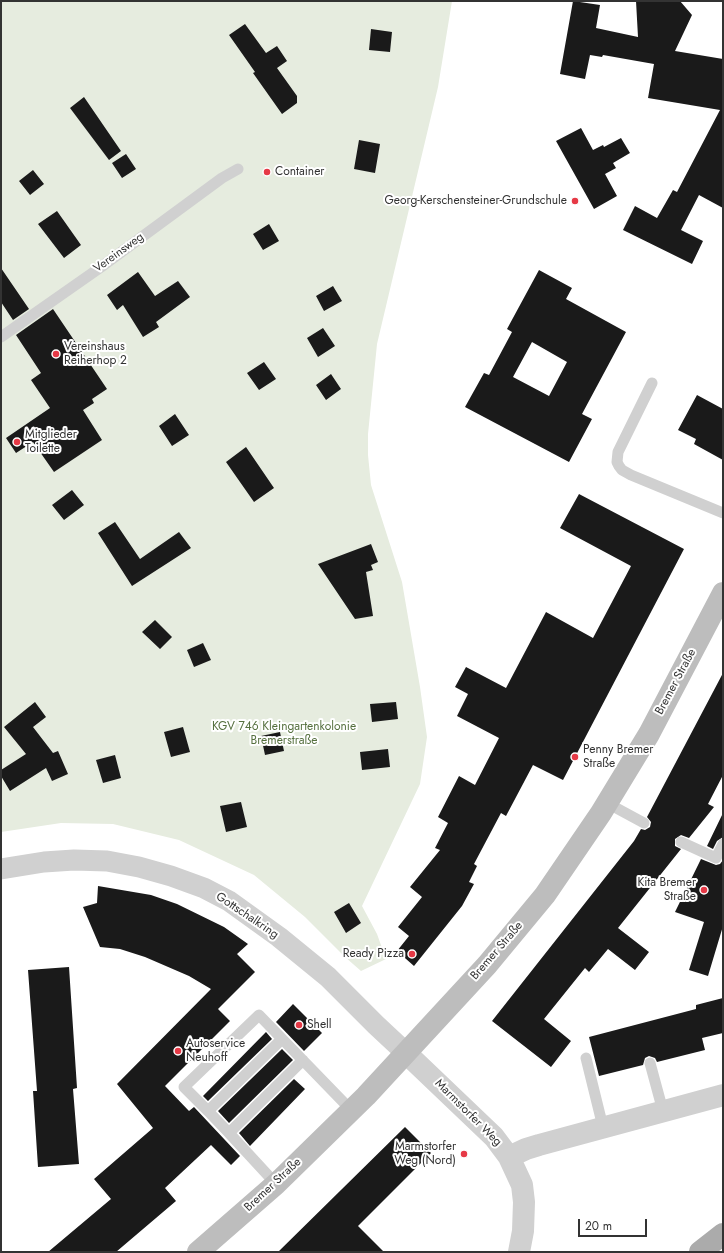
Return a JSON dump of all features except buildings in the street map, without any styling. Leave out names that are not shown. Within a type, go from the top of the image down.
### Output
[{"type":"main road","name":"Bremer Straße","points":[[198,1252],[276,1184],[352,1110],[487,965],[544,895],[607,803],[649,734],[723,593]]},
{"type":"main road","points":[[700,1252],[723,1234]]},
{"type":"street","name":"Gottschalkring","points":[[1,868],[74,860],[107,861],[139,867],[204,888],[229,901],[279,937],[328,977],[406,1053]]},
{"type":"street","name":"Marmstorfer Weg","points":[[406,1053],[494,1137],[509,1157],[522,1185],[524,1202],[523,1231],[518,1252]]},
{"type":"street","points":[[509,1157],[539,1145],[723,1095]]},
{"type":"lane","name":"Vereinsweg","points":[[1,337],[101,267],[222,178],[238,169]]},
{"type":"lane","points":[[652,382],[618,452],[617,462],[619,466],[622,470],[631,475],[723,513]]},
{"type":"lane","points":[[607,803],[644,823]]},
{"type":"lane","points":[[681,842],[716,858],[723,844]]},
{"type":"lane","points":[[276,1184],[184,1087],[224,1048],[259,1015],[352,1110]]},
{"type":"lane","points":[[208,1111],[282,1039]]},
{"type":"lane","points":[[586,1058],[603,1127]]},
{"type":"lane","points":[[229,1133],[303,1060]]},
{"type":"lane","points":[[650,1063],[663,1111]]},
{"type":"green space","name":"KGV 746 Kleingartenkolonie Bremerstraße","points":[[1,1],[452,1],[438,87],[377,344],[368,434],[368,455],[371,485],[402,582],[427,737],[420,784],[362,906],[377,934],[386,959],[361,971],[305,917],[254,875],[179,840],[113,824],[61,823],[1,832]]},
{"type":"place","name":"Container","points":[[267,172]]},
{"type":"place","name":"Georg-Kerschensteiner-Grundschule","points":[[575,201]]},
{"type":"place","name":"Vereinshaus Reiherhop 2","points":[[56,354]]},
{"type":"place","name":"Mitglieder Toilette","points":[[17,442]]},
{"type":"place","name":"Penny Bremer Straße","points":[[575,757]]},
{"type":"place","name":"Kita Bremer Straße","points":[[704,890]]},
{"type":"place","name":"Ready Pizza","points":[[412,954]]},
{"type":"place","name":"Shell","points":[[299,1025]]},
{"type":"place","name":"Autoservice Neuhoff","points":[[178,1051]]},
{"type":"place","name":"Marmstorfer Weg (Nord)","points":[[464,1154]]}]
